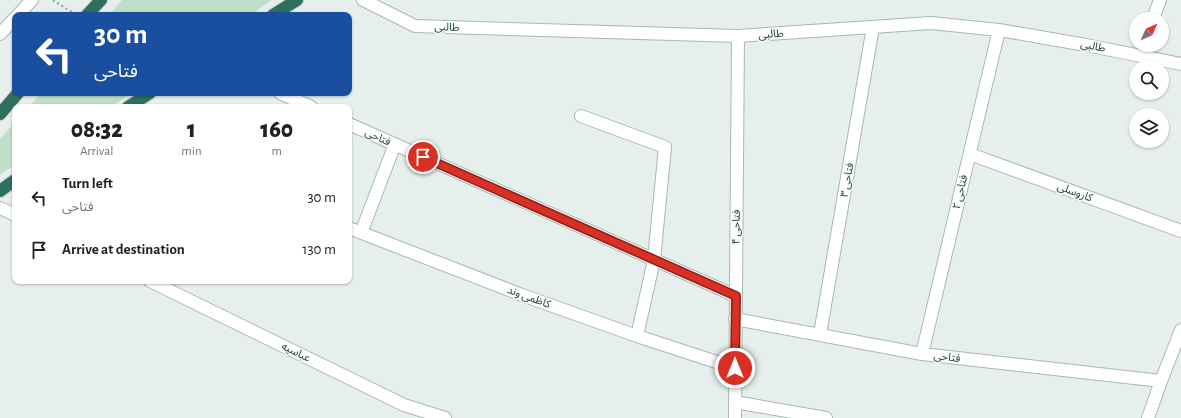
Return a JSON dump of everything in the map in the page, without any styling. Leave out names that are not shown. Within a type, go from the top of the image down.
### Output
[{"type":"highway","points":[[90,12],[101,0]]},
{"type":"highway","points":[[278,12],[297,0]]},
{"type":"highway","points":[[0,114],[15,96]]},
{"type":"highway","points":[[133,104],[145,96]]},
{"type":"highway","points":[[0,191],[12,182]]},
{"type":"street","points":[[21,12],[32,0]]},
{"type":"street","name":"طالبی","points":[[363,0],[415,26],[738,36],[930,23],[999,30],[1086,45],[1129,49]]},
{"type":"street","points":[[1156,12],[1160,0]]},
{"type":"street","points":[[0,34],[12,21]]},
{"type":"street","name":"فتاحی ۳","points":[[820,334],[874,27]]},
{"type":"street","name":"فتاحی ۲","points":[[922,354],[999,30]]},
{"type":"street","name":"فتاحی ۴","points":[[735,418],[738,36]]},
{"type":"street","name":"طالبی","points":[[1147,52],[1181,64]]},
{"type":"street","points":[[287,96],[304,104]]},
{"type":"street","points":[[581,116],[665,148],[654,260],[637,336]]},
{"type":"street","name":"فتاحی","points":[[352,125],[736,296]]},
{"type":"street","points":[[362,233],[394,144]]},
{"type":"street","name":"کاروسلی","points":[[970,154],[1181,231]]},
{"type":"street","points":[[0,208],[12,214]]},
{"type":"street","name":"کاظمی وند","points":[[352,229],[522,295],[637,336],[735,368]]},
{"type":"street","name":"عباسیه","points":[[156,284],[404,405],[445,418]]},
{"type":"street","name":"فتاحی","points":[[735,319],[922,354],[1161,382]]},
{"type":"street","points":[[1148,418],[1181,330]]},
{"type":"street","points":[[735,402],[826,418]]},
{"type":"path","points":[[53,0],[71,12]]},
{"type":"green space","points":[[122,0],[271,0],[255,12],[112,12]]},
{"type":"green space","points":[[38,96],[128,96],[115,104],[32,104]]},
{"type":"green space","points":[[12,125],[12,167],[0,174],[0,139]]},
{"type":"route","points":[[423,157],[736,296],[735,368]]}]
